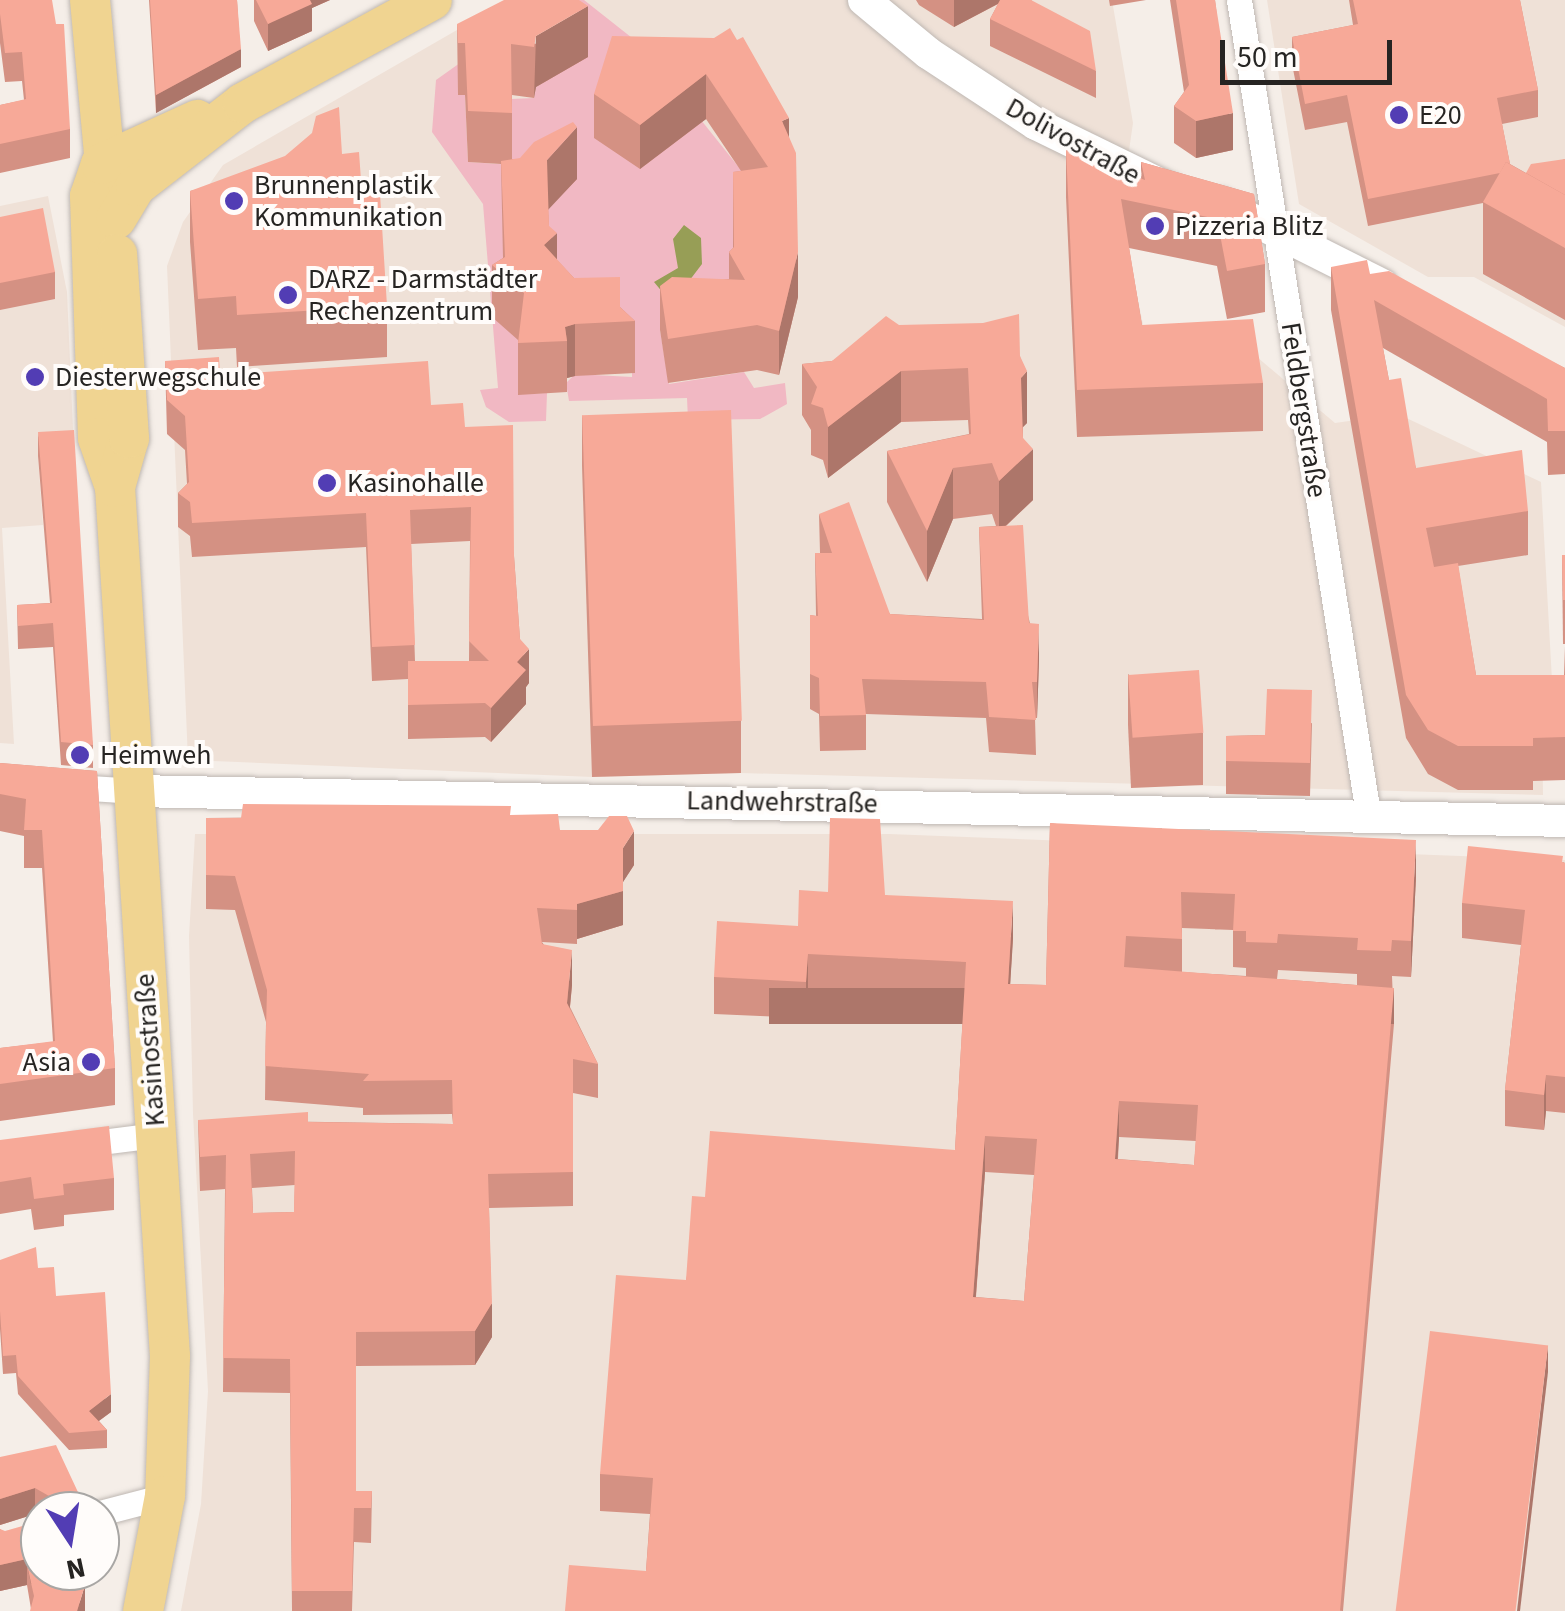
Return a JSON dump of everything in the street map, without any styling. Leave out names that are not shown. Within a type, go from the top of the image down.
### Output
[{"type":"main road","name":"Kasinostraße","points":[[90,0],[101,164],[116,219],[129,438],[115,488]]},
{"type":"main road","points":[[101,164],[242,103],[432,0]]},
{"type":"main road","points":[[116,219],[136,186],[242,103]]},
{"type":"main road","name":"Kasinostraße","points":[[101,164],[90,196],[98,438],[115,488],[170,1356],[165,1496],[143,1611]]},
{"type":"street","name":"Dolivostraße","points":[[864,0],[928,54],[1036,124],[1145,182],[1275,228],[1418,306]]},
{"type":"street","name":"Feldbergstraße","points":[[1239,0],[1369,820]]},
{"type":"street","name":"Landwehrstraße","points":[[0,782],[135,791],[1369,820],[1565,821]]},
{"type":"street","points":[[49,1149],[156,1135]]},
{"type":"street","points":[[120,1508],[165,1496]]},
{"type":"shaded area","points":[[509,0],[1112,0],[1133,123],[1120,213],[1151,363],[1251,352],[1335,423],[1398,414],[1541,482],[1554,716],[1542,717],[1543,795],[741,773],[592,777],[188,760],[167,266],[183,222],[223,165]]},
{"type":"shaded area","points":[[575,0],[584,0],[641,45],[753,185],[734,291],[660,330],[669,384],[744,372],[754,388],[785,383],[787,404],[760,419],[688,420],[687,398],[569,401],[566,383],[575,374],[632,377],[632,370],[553,310],[545,214],[553,202],[543,193],[518,353],[518,394],[547,393],[546,421],[509,422],[486,407],[480,390],[498,388],[483,204],[432,132],[436,80],[481,48],[458,94],[465,95],[468,162],[512,165],[511,99],[534,98],[536,87],[586,56]]},
{"type":"shaded area","points":[[1267,0],[1565,0],[1565,327],[1474,277],[1428,277],[1299,204]]},
{"type":"shaded area","name":"Diesterwegschule","points":[[48,196],[67,292],[74,453],[38,456],[43,525],[2,528],[14,744],[0,743],[0,206]]},
{"type":"shaded area","points":[[684,225],[701,238],[702,264],[683,289],[664,294],[654,282],[678,268],[673,239]]},
{"type":"shaded area","points":[[195,834],[889,834],[1565,860],[1565,1611],[181,1611],[201,1504],[208,1391],[193,1114],[189,936]]},
{"type":"building","points":[[0,0],[52,0],[56,24],[64,24],[70,129],[0,144],[0,105],[26,99],[22,52],[5,53]]},
{"type":"building","points":[[150,0],[237,0],[241,49],[156,95]]},
{"type":"building","points":[[256,0],[310,0],[312,4],[268,24]]},
{"type":"building","points":[[504,0],[579,0],[588,6],[536,36],[534,47],[511,44],[512,113],[468,111],[465,43],[458,43],[457,24]]},
{"type":"building","points":[[1000,0],[1031,0],[1090,31],[1096,71],[990,19]]},
{"type":"building","points":[[1176,0],[1215,0],[1233,113],[1196,121],[1174,106],[1189,85]]},
{"type":"building","name":"E20","points":[[1353,0],[1520,0],[1538,90],[1497,98],[1510,164],[1506,162],[1500,173],[1368,199],[1347,95],[1305,104],[1292,37],[1358,24]]},
{"type":"building","points":[[730,28],[737,40],[743,37],[789,118],[782,121],[796,153],[798,252],[779,331],[757,325],[668,339],[660,286],[672,277],[745,280],[729,252],[734,247],[733,172],[768,167],[706,74],[640,125],[594,94],[612,36],[714,38]]},
{"type":"building","name":"DARZ - Darmstädter Rechenzentrum","points":[[339,107],[342,154],[359,152],[361,180],[379,178],[387,306],[237,315],[236,296],[198,299],[190,191],[285,156],[312,133],[316,116]]},
{"type":"building","points":[[573,122],[577,127],[547,160],[549,226],[557,233],[544,245],[574,278],[620,277],[620,307],[635,321],[575,324],[565,327],[567,341],[518,343],[524,293],[492,265],[505,257],[501,161],[520,158],[534,142]]},
{"type":"building","points":[[1066,150],[1145,180],[1141,162],[1254,194],[1265,264],[1227,271],[1217,219],[1121,199],[1142,325],[1253,319],[1263,383],[1077,390]]},
{"type":"building","points":[[1565,159],[1565,195],[1526,173],[1531,164]]},
{"type":"building","points":[[1506,162],[1565,195],[1565,248],[1483,202]]},
{"type":"building","points":[[43,208],[55,272],[0,283],[0,217]]},
{"type":"building","points":[[1367,260],[1370,274],[1389,271],[1565,368],[1565,431],[1548,431],[1547,399],[1374,300],[1389,380],[1401,378],[1416,468],[1522,450],[1528,511],[1426,528],[1434,567],[1458,563],[1476,675],[1565,675],[1565,737],[1533,738],[1533,746],[1458,746],[1428,730],[1406,695],[1331,267]]},
{"type":"building","points":[[1019,314],[1020,356],[1027,371],[1021,378],[1023,438],[1033,449],[999,481],[992,463],[953,468],[927,531],[887,451],[971,434],[968,368],[901,371],[828,427],[823,408],[811,404],[817,387],[802,364],[832,361],[886,316],[899,325],[983,323]]},
{"type":"building","points":[[219,357],[220,375],[428,361],[431,405],[463,403],[465,427],[513,425],[514,556],[520,639],[529,649],[517,662],[526,670],[491,708],[485,703],[408,705],[408,661],[489,661],[469,641],[471,507],[410,510],[415,645],[372,647],[366,513],[192,523],[190,502],[178,493],[189,482],[185,416],[167,400],[165,361]]},
{"type":"building","points":[[731,410],[742,721],[593,726],[582,415]]},
{"type":"building","points":[[74,430],[93,745],[61,742],[53,623],[18,626],[17,605],[52,603],[38,432]]},
{"type":"building","points":[[849,502],[890,614],[984,620],[979,527],[1023,525],[1029,623],[1039,624],[1037,682],[1032,682],[1036,720],[989,717],[986,682],[862,679],[866,715],[820,716],[819,678],[810,674],[810,615],[818,616],[815,553],[832,553],[819,514]]},
{"type":"building","points":[[1565,555],[1565,600],[1563,600]]},
{"type":"building","points":[[1199,670],[1203,733],[1133,738],[1128,675]]},
{"type":"building","points":[[1267,689],[1312,690],[1310,763],[1226,761],[1226,736],[1265,735]]},
{"type":"building","points":[[0,763],[97,771],[115,1068],[0,1084],[0,1048],[55,1041],[42,830],[24,830],[26,799],[0,794]]},
{"type":"building","points":[[243,804],[511,806],[510,815],[558,814],[560,830],[598,830],[609,816],[627,816],[634,831],[623,848],[623,891],[577,904],[577,910],[537,908],[542,944],[572,950],[567,1003],[598,1064],[573,1059],[573,1172],[488,1174],[492,1303],[475,1331],[356,1332],[356,1491],[372,1491],[371,1508],[354,1508],[352,1591],[292,1591],[290,1359],[223,1358],[226,1155],[200,1157],[198,1120],[308,1112],[308,1122],[453,1124],[452,1080],[363,1081],[369,1074],[265,1066],[267,990],[235,876],[206,875],[206,818],[241,818]],"holes":[[[295,1151],[294,1212],[253,1213],[250,1154]]]},
{"type":"building","points":[[830,818],[880,819],[885,895],[1013,901],[1008,984],[1046,985],[1050,823],[1416,840],[1411,941],[1392,940],[1391,951],[1357,950],[1358,938],[1278,934],[1277,943],[1246,942],[1246,931],[1233,931],[1235,894],[1181,892],[1182,939],[1126,936],[1124,967],[1394,988],[1340,1611],[565,1611],[569,1565],[646,1571],[653,1478],[600,1474],[616,1275],[686,1280],[692,1196],[705,1197],[710,1131],[955,1150],[966,962],[808,954],[806,982],[714,977],[717,921],[798,926],[799,890],[828,892]],"holes":[[[1119,1101],[1198,1105],[1194,1165],[1115,1159]],[[985,1136],[1037,1139],[1024,1301],[973,1297]]]},
{"type":"building","points":[[1468,846],[1563,856],[1565,1077],[1546,1075],[1544,1095],[1505,1090],[1525,910],[1462,903]]},
{"type":"building","points":[[109,1126],[114,1178],[63,1184],[64,1195],[34,1199],[31,1177],[0,1182],[0,1140]]},
{"type":"building","points":[[36,1247],[38,1268],[54,1267],[56,1296],[105,1292],[111,1394],[89,1411],[107,1430],[69,1433],[18,1376],[16,1355],[3,1356],[0,1260]]},
{"type":"building","points":[[1430,1331],[1548,1346],[1516,1611],[1396,1611]]},
{"type":"building","points":[[56,1445],[77,1491],[35,1488],[0,1499],[0,1457]]},
{"type":"building","points":[[20,1527],[20,1560],[0,1565],[0,1529]]},
{"type":"building","points":[[33,1591],[83,1591],[77,1611],[30,1611]]},
{"type":"place","name":"E20","points":[[1399,115]]},
{"type":"place","name":"Brunnenplastik Kommunikation","points":[[234,201]]},
{"type":"place","name":"Pizzeria Blitz","points":[[1155,226]]},
{"type":"place","name":"DARZ - Darmstädter Rechenzentrum","points":[[288,295]]},
{"type":"place","name":"Diesterwegschule","points":[[35,377]]},
{"type":"place","name":"Kasinohalle","points":[[327,483]]},
{"type":"place","name":"Heimweh","points":[[80,755]]},
{"type":"place","name":"Asia","points":[[91,1062]]}]
